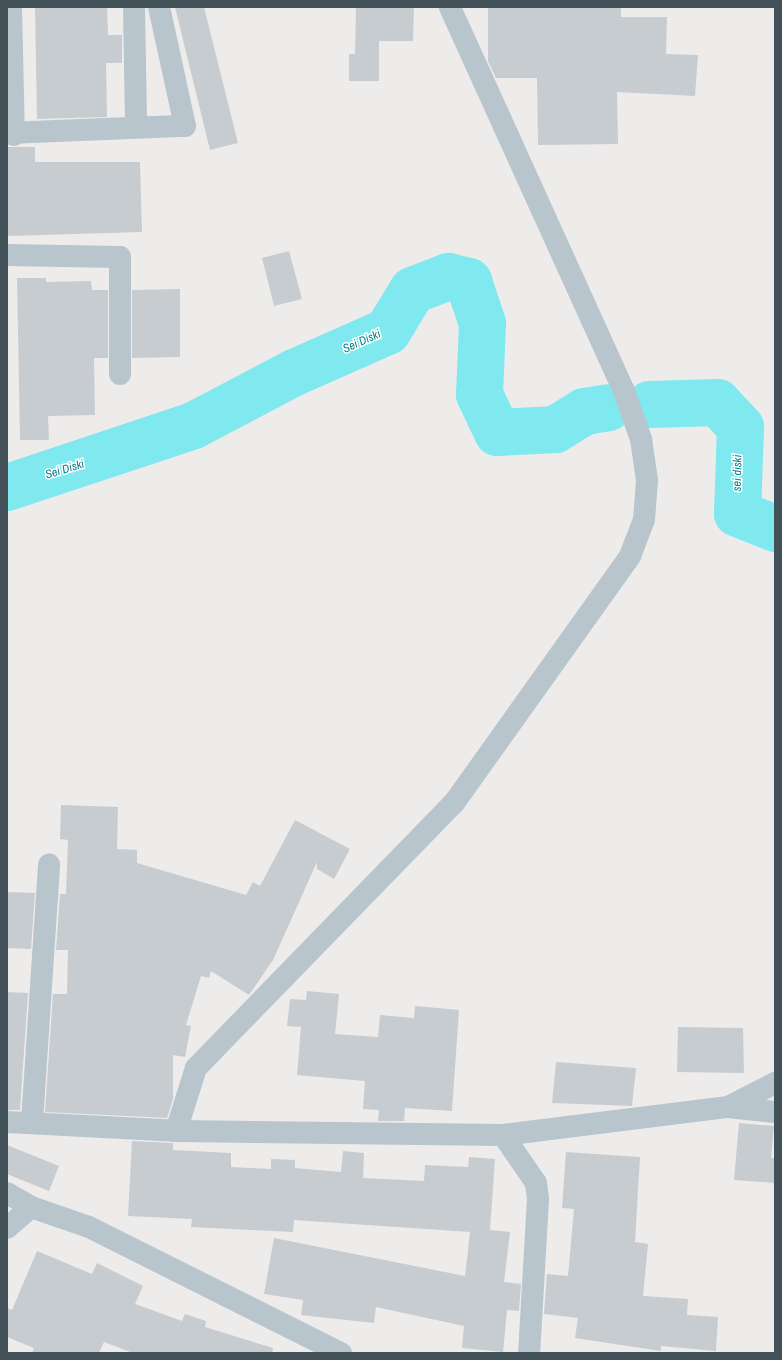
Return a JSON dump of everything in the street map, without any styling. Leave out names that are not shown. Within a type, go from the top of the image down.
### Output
[{"type":"street","points":[[10,7],[11,134],[136,127],[184,126],[158,7]]},
{"type":"street","points":[[134,7],[136,127]]},
{"type":"street","points":[[176,1131],[196,1068],[454,803],[630,556],[644,520],[647,480],[641,439],[630,409],[450,7]]},
{"type":"street","points":[[7,255],[120,257],[120,374]]},
{"type":"street","points":[[32,1122],[49,865]]},
{"type":"street","points":[[728,1107],[775,1083]]},
{"type":"street","points":[[7,1122],[32,1122],[176,1131],[503,1135],[728,1107],[775,1112]]},
{"type":"street","points":[[503,1135],[536,1183],[538,1200],[529,1353]]},
{"type":"street","points":[[7,1193],[31,1207],[89,1227],[341,1353]]},
{"type":"street","points":[[7,1228],[31,1207]]},
{"type":"building","points":[[35,7],[107,7],[108,35],[122,35],[122,63],[106,63],[107,117],[37,119]]},
{"type":"building","points":[[175,7],[204,7],[238,143],[210,150]]},
{"type":"building","points":[[356,7],[414,7],[413,41],[379,41],[379,81],[349,81],[349,54],[355,54]]},
{"type":"building","points":[[488,7],[621,7],[621,17],[667,17],[666,54],[698,55],[695,96],[617,92],[618,144],[538,145],[537,78],[496,78],[488,61]]},
{"type":"building","points":[[7,147],[35,147],[35,162],[140,162],[142,232],[7,236]]},
{"type":"building","points":[[289,251],[302,299],[274,306],[262,258]]},
{"type":"building","points":[[17,278],[46,278],[46,282],[91,281],[92,290],[108,290],[108,358],[94,358],[95,415],[48,416],[49,440],[20,440]]},
{"type":"building","points":[[180,289],[180,357],[132,358],[132,290]]},
{"type":"building","points":[[61,805],[118,807],[117,849],[137,850],[137,863],[246,895],[253,882],[260,886],[295,820],[350,849],[334,879],[317,869],[317,862],[273,960],[249,995],[211,971],[209,978],[201,976],[186,1025],[191,1026],[185,1057],[173,1055],[173,1099],[167,1118],[45,1112],[53,994],[67,994],[68,950],[56,950],[60,894],[66,894],[68,840],[60,839]]},
{"type":"building","points":[[7,892],[35,893],[31,949],[7,948]]},
{"type":"building","points":[[307,991],[339,994],[335,1034],[378,1037],[380,1015],[414,1018],[415,1006],[459,1010],[452,1111],[405,1108],[404,1121],[378,1121],[379,1110],[363,1109],[365,1081],[297,1075],[301,1027],[287,1026],[290,999],[306,1000]]},
{"type":"building","points":[[7,992],[28,993],[20,1110],[7,1110]]},
{"type":"building","points":[[678,1027],[743,1028],[744,1073],[677,1072]]},
{"type":"building","points":[[556,1062],[636,1068],[632,1106],[552,1103]]},
{"type":"building","points":[[739,1123],[774,1126],[771,1158],[775,1158],[775,1183],[734,1180]]},
{"type":"building","points":[[132,1141],[173,1143],[173,1150],[231,1153],[231,1167],[271,1169],[271,1159],[295,1160],[295,1168],[341,1172],[343,1151],[364,1153],[363,1178],[424,1181],[425,1165],[468,1167],[469,1157],[495,1159],[490,1230],[510,1232],[504,1282],[521,1284],[519,1311],[507,1310],[503,1352],[462,1348],[464,1326],[376,1307],[374,1323],[301,1315],[303,1300],[264,1294],[274,1238],[465,1276],[470,1232],[294,1220],[293,1232],[191,1227],[192,1219],[128,1216]]},
{"type":"building","points":[[7,1145],[59,1166],[49,1191],[7,1174]]},
{"type":"building","points":[[566,1152],[640,1157],[635,1242],[648,1244],[643,1296],[688,1299],[687,1315],[718,1317],[716,1351],[661,1346],[661,1351],[575,1338],[578,1318],[544,1314],[547,1274],[568,1276],[574,1209],[562,1208]]},
{"type":"building","points":[[37,1251],[92,1274],[97,1263],[143,1286],[135,1304],[182,1321],[185,1314],[206,1321],[205,1327],[273,1348],[272,1353],[133,1353],[104,1342],[99,1353],[32,1353],[34,1348],[7,1337],[7,1308],[12,1310]]},
{"type":"waterway","name":"Sei Diski","points":[[7,487],[193,425],[294,372],[387,331],[412,290],[448,276],[468,281],[482,323],[479,394],[497,432],[555,429],[584,411],[608,407]]},
{"type":"waterway","name":"sei diski","points":[[649,404],[717,402],[740,427],[737,513],[775,528]]}]
